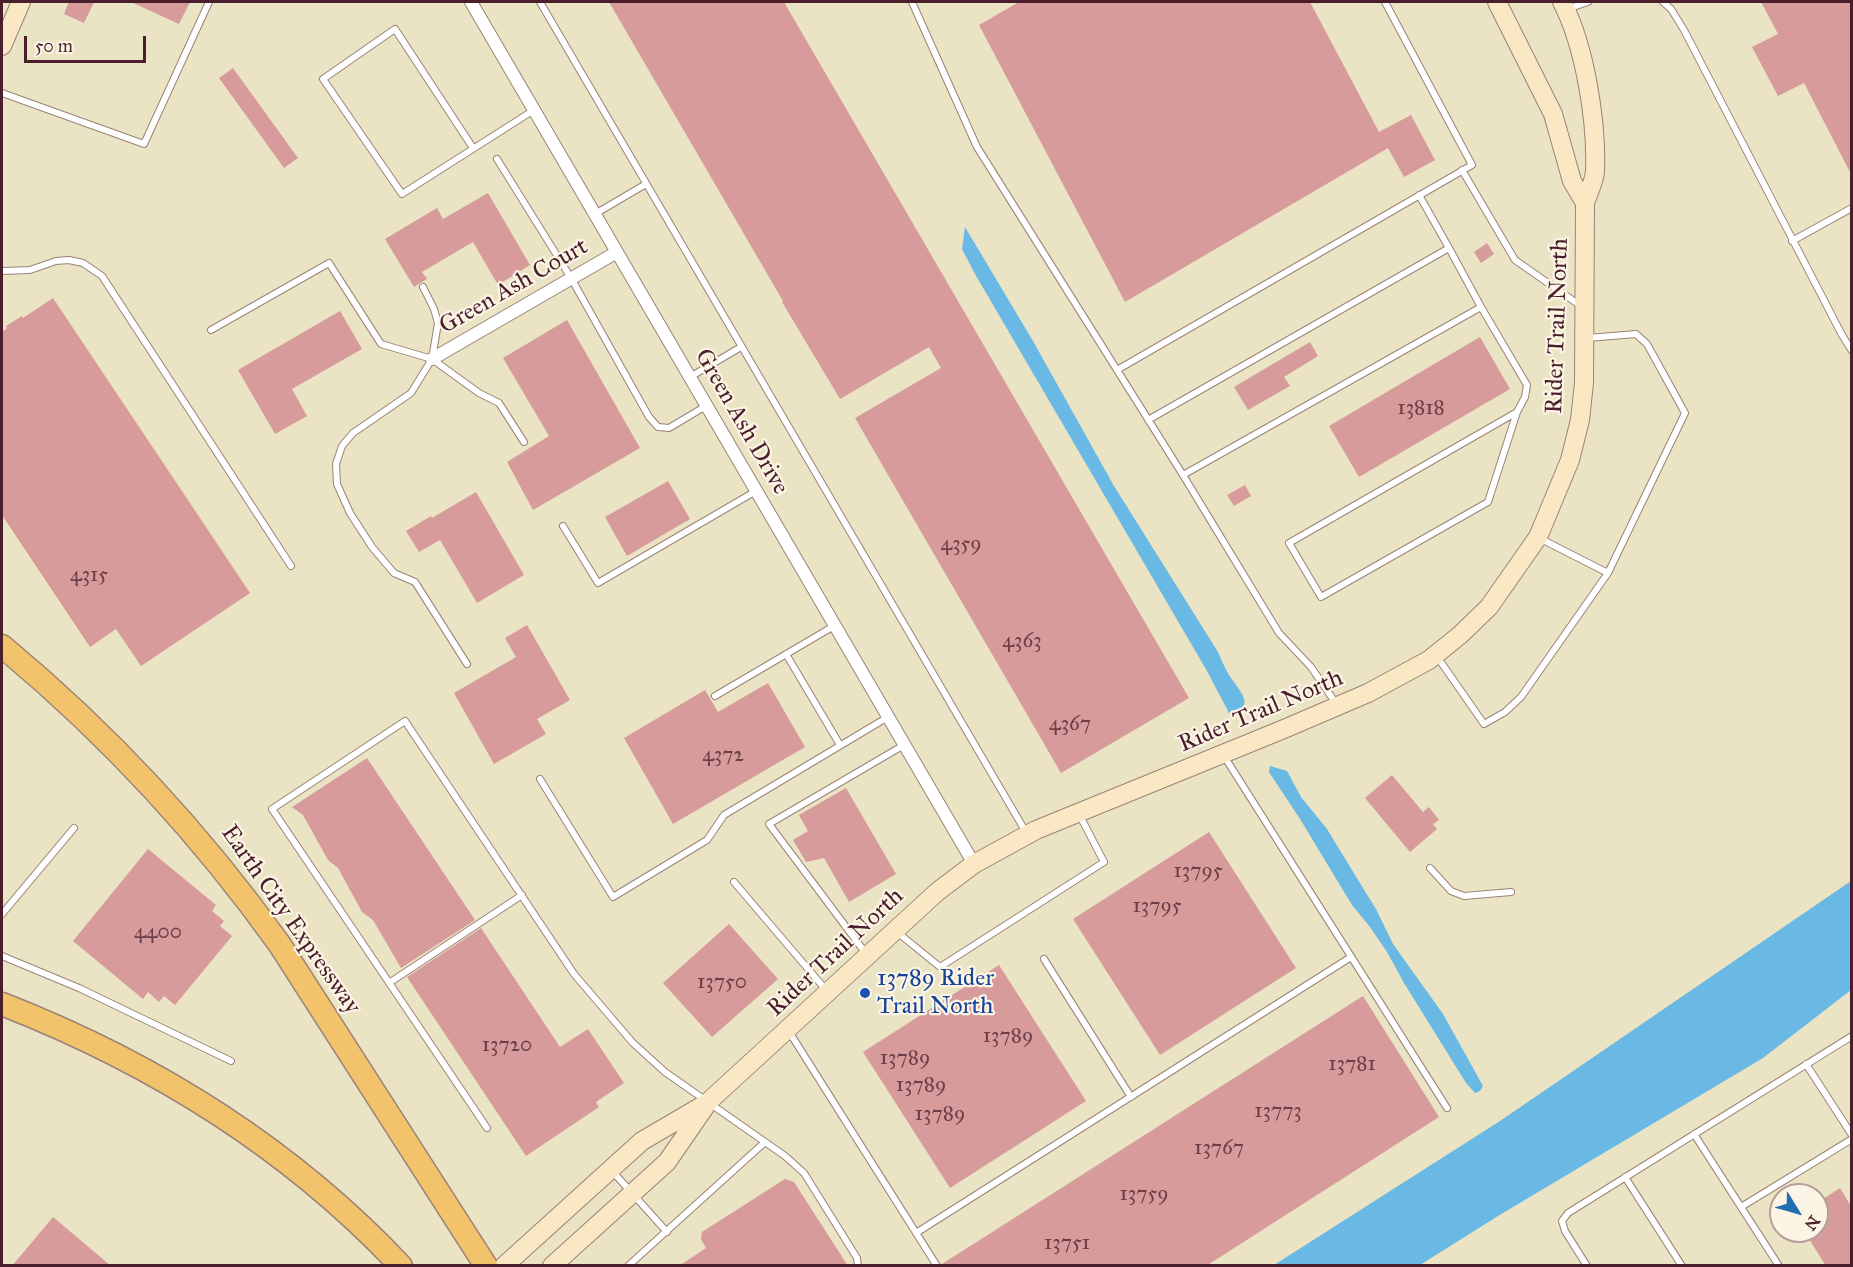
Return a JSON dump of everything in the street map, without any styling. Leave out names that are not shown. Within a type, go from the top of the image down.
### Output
[{"type":"highway","name":"Earth City Expressway","points":[[2,646],[87,719],[129,761],[193,832],[245,896],[287,955],[486,1266]]},
{"type":"highway","points":[[2,1004],[104,1048],[157,1075],[208,1106],[256,1139],[303,1176],[370,1234],[401,1266]]},
{"type":"highway","points":[[370,1234],[384,1266]]},
{"type":"street","points":[[2,46],[21,2]]},
{"type":"street","name":"Green Ash Drive","points":[[471,2],[974,864]]},
{"type":"street","name":"Rider Trail North","points":[[1497,2],[1553,114],[1572,181],[1585,203]]},
{"type":"street","name":"Rider Trail North","points":[[504,1266],[642,1141],[708,1103],[938,892],[974,864],[1027,834],[1368,693],[1436,655],[1489,607],[1538,537],[1570,459],[1580,420],[1584,383],[1585,203],[1595,175],[1592,108],[1584,64],[1564,5]]},
{"type":"street","name":"Green Ash Court","points":[[432,359],[617,252]]},
{"type":"street","name":"Rider Trail North","points":[[552,1266],[667,1162],[708,1103]]},
{"type":"lane","points":[[2,93],[144,144],[209,2]]},
{"type":"lane","points":[[540,2],[1027,834]]},
{"type":"lane","points":[[912,2],[977,147],[1183,475],[1279,633],[1311,667],[1337,706]]},
{"type":"lane","points":[[1117,370],[1472,165],[1385,2]]},
{"type":"lane","points":[[1564,5],[1588,2]]},
{"type":"lane","points":[[1663,2],[1671,9],[1684,30],[1851,351]]},
{"type":"lane","points":[[474,148],[395,29],[323,79],[402,194],[534,110]]},
{"type":"lane","points":[[497,159],[571,278],[649,417],[658,427],[669,428],[706,405]]},
{"type":"lane","points":[[1462,170],[1515,260],[1584,308]]},
{"type":"lane","points":[[595,214],[646,184]]},
{"type":"lane","points":[[1419,195],[1527,385],[1525,397],[1516,412],[1488,502],[1321,597],[1289,543],[1516,412]]},
{"type":"lane","points":[[1792,240],[1851,208]]},
{"type":"lane","points":[[1148,420],[1449,248]]},
{"type":"lane","points":[[2,271],[30,270],[56,261],[69,260],[83,263],[102,276],[291,566]]},
{"type":"lane","points":[[211,330],[329,263],[381,344],[432,359],[479,393],[499,403],[524,441]]},
{"type":"lane","points":[[423,287],[435,309],[438,323],[432,359],[411,393],[353,433],[342,446],[336,464],[337,484],[350,513],[372,547],[394,573],[415,582],[467,664]]},
{"type":"lane","points":[[1183,475],[1481,307]]},
{"type":"lane","points":[[1436,655],[1484,724],[1505,711],[1521,697],[1608,573],[1685,413],[1647,344],[1636,334],[1584,338]]},
{"type":"lane","points":[[1844,340],[1851,336]]},
{"type":"lane","points":[[690,377],[741,347]]},
{"type":"lane","points":[[563,526],[598,583],[756,490]]},
{"type":"lane","points":[[1538,537],[1608,573]]},
{"type":"lane","points":[[715,696],[835,626]]},
{"type":"lane","points":[[786,654],[840,745]]},
{"type":"lane","points":[[540,779],[613,897],[707,840],[724,815],[888,716]]},
{"type":"lane","points":[[487,1128],[272,809],[405,721],[574,974],[633,1042],[665,1072],[765,1142],[804,1173],[857,1258],[858,1266]]},
{"type":"lane","points":[[868,956],[769,824],[904,744]]},
{"type":"lane","points":[[1223,754],[1447,1108]]},
{"type":"lane","points":[[896,931],[940,967],[1104,862],[1078,812]]},
{"type":"lane","points":[[2,914],[74,828]]},
{"type":"lane","points":[[1430,868],[1451,891],[1464,896],[1512,892]]},
{"type":"lane","points":[[734,882],[829,993]]},
{"type":"lane","points":[[389,983],[522,895]]},
{"type":"lane","points":[[2,956],[79,988],[231,1061]]},
{"type":"lane","points":[[916,1233],[1351,957]]},
{"type":"lane","points":[[1044,960],[1131,1097]]},
{"type":"lane","points":[[788,1030],[937,1266]]},
{"type":"lane","points":[[1587,1266],[1565,1231],[1562,1221],[1568,1213],[1851,1036]]},
{"type":"lane","points":[[1741,1207],[1851,1137],[1806,1064]]},
{"type":"lane","points":[[1694,1134],[1779,1266]]},
{"type":"lane","points":[[628,1266],[765,1142]]},
{"type":"lane","points":[[610,1169],[667,1232]]},
{"type":"lane","points":[[1625,1177],[1682,1266]]},
{"type":"water","points":[[965,227],[1033,341],[1114,486],[1241,692],[1245,701],[1242,710],[1237,715],[1229,713],[1207,671],[975,274],[962,249]]},
{"type":"water","points":[[1270,766],[1287,771],[1301,797],[1327,829],[1376,909],[1393,944],[1443,1014],[1483,1086],[1480,1091],[1475,1093],[1466,1083],[1387,952],[1352,905],[1269,772]]},
{"type":"water","points":[[1851,881],[1851,990],[1763,1058],[1420,1265],[1274,1265],[1500,1121]]},
{"type":"building","points":[[69,2],[94,2],[84,23],[64,14]]},
{"type":"building","points":[[131,2],[190,2],[179,24]]},
{"type":"building","points":[[609,2],[784,2],[1189,698],[1061,773],[855,418],[941,368],[929,347],[840,399]]},
{"type":"building","points":[[1019,2],[1310,2],[1379,132],[1411,115],[1435,160],[1404,177],[1388,148],[1125,302],[979,25]]},
{"type":"building","points":[[1761,2],[1851,2],[1851,174],[1804,83],[1778,96],[1752,47],[1778,34]]},
{"type":"building","points":[[233,68],[298,158],[284,168],[219,78]]},
{"type":"building","points":[[488,193],[530,265],[498,285],[473,242],[422,272],[427,279],[414,287],[385,239],[437,208],[443,219]]},
{"type":"building","points":[[1487,243],[1494,254],[1481,263],[1474,252]]},
{"type":"building","points":[[53,298],[250,593],[141,666],[116,629],[90,647],[2,515],[2,332],[7,328],[6,326],[22,316],[23,318]]},
{"type":"building","points":[[340,311],[362,349],[292,389],[307,416],[275,434],[238,370]]},
{"type":"building","points":[[567,320],[640,448],[533,510],[507,462],[549,436],[503,358]]},
{"type":"building","points":[[1480,337],[1510,389],[1359,477],[1329,426]]},
{"type":"building","points":[[1310,342],[1318,356],[1284,377],[1290,386],[1248,410],[1234,387]]},
{"type":"building","points":[[668,481],[690,519],[627,556],[605,517]]},
{"type":"building","points":[[1245,485],[1251,496],[1234,506],[1227,495]]},
{"type":"building","points":[[476,492],[524,575],[477,603],[440,540],[419,552],[406,531]]},
{"type":"building","points":[[527,625],[570,700],[537,719],[546,734],[494,764],[454,693],[516,657],[505,638]]},
{"type":"building","points":[[768,683],[805,747],[673,824],[624,738],[705,690],[718,712]]},
{"type":"building","points":[[367,758],[475,920],[401,968],[373,920],[362,912],[338,868],[328,860],[303,815],[292,807]]},
{"type":"building","points":[[1392,775],[1423,812],[1429,807],[1439,820],[1433,824],[1437,829],[1410,852],[1365,798]]},
{"type":"building","points":[[846,788],[896,874],[849,902],[824,858],[806,862],[793,840],[808,831],[799,815]]},
{"type":"building","points":[[1209,832],[1296,968],[1160,1055],[1073,919]]},
{"type":"building","points":[[148,849],[216,905],[212,911],[224,921],[220,926],[232,936],[175,1005],[164,996],[159,1002],[148,992],[143,999],[73,941]]},
{"type":"building","points":[[729,924],[778,979],[712,1037],[663,983]]},
{"type":"building","points":[[481,928],[560,1047],[588,1029],[624,1083],[596,1102],[599,1107],[526,1156],[407,977]]},
{"type":"building","points":[[999,965],[1086,1101],[950,1188],[863,1052]]},
{"type":"building","points":[[1363,996],[1439,1117],[1206,1266],[942,1266],[942,1264]]},
{"type":"building","points":[[785,1179],[794,1182],[848,1266],[679,1266],[706,1248],[701,1239],[702,1232]]},
{"type":"building","points":[[1840,1188],[1851,1206],[1851,1266],[1826,1266],[1812,1243],[1829,1243],[1829,1195]]},
{"type":"building","points":[[53,1217],[111,1266],[12,1266]]},
{"type":"place","name":"13789 Rider Trail North","points":[[865,993]]}]
